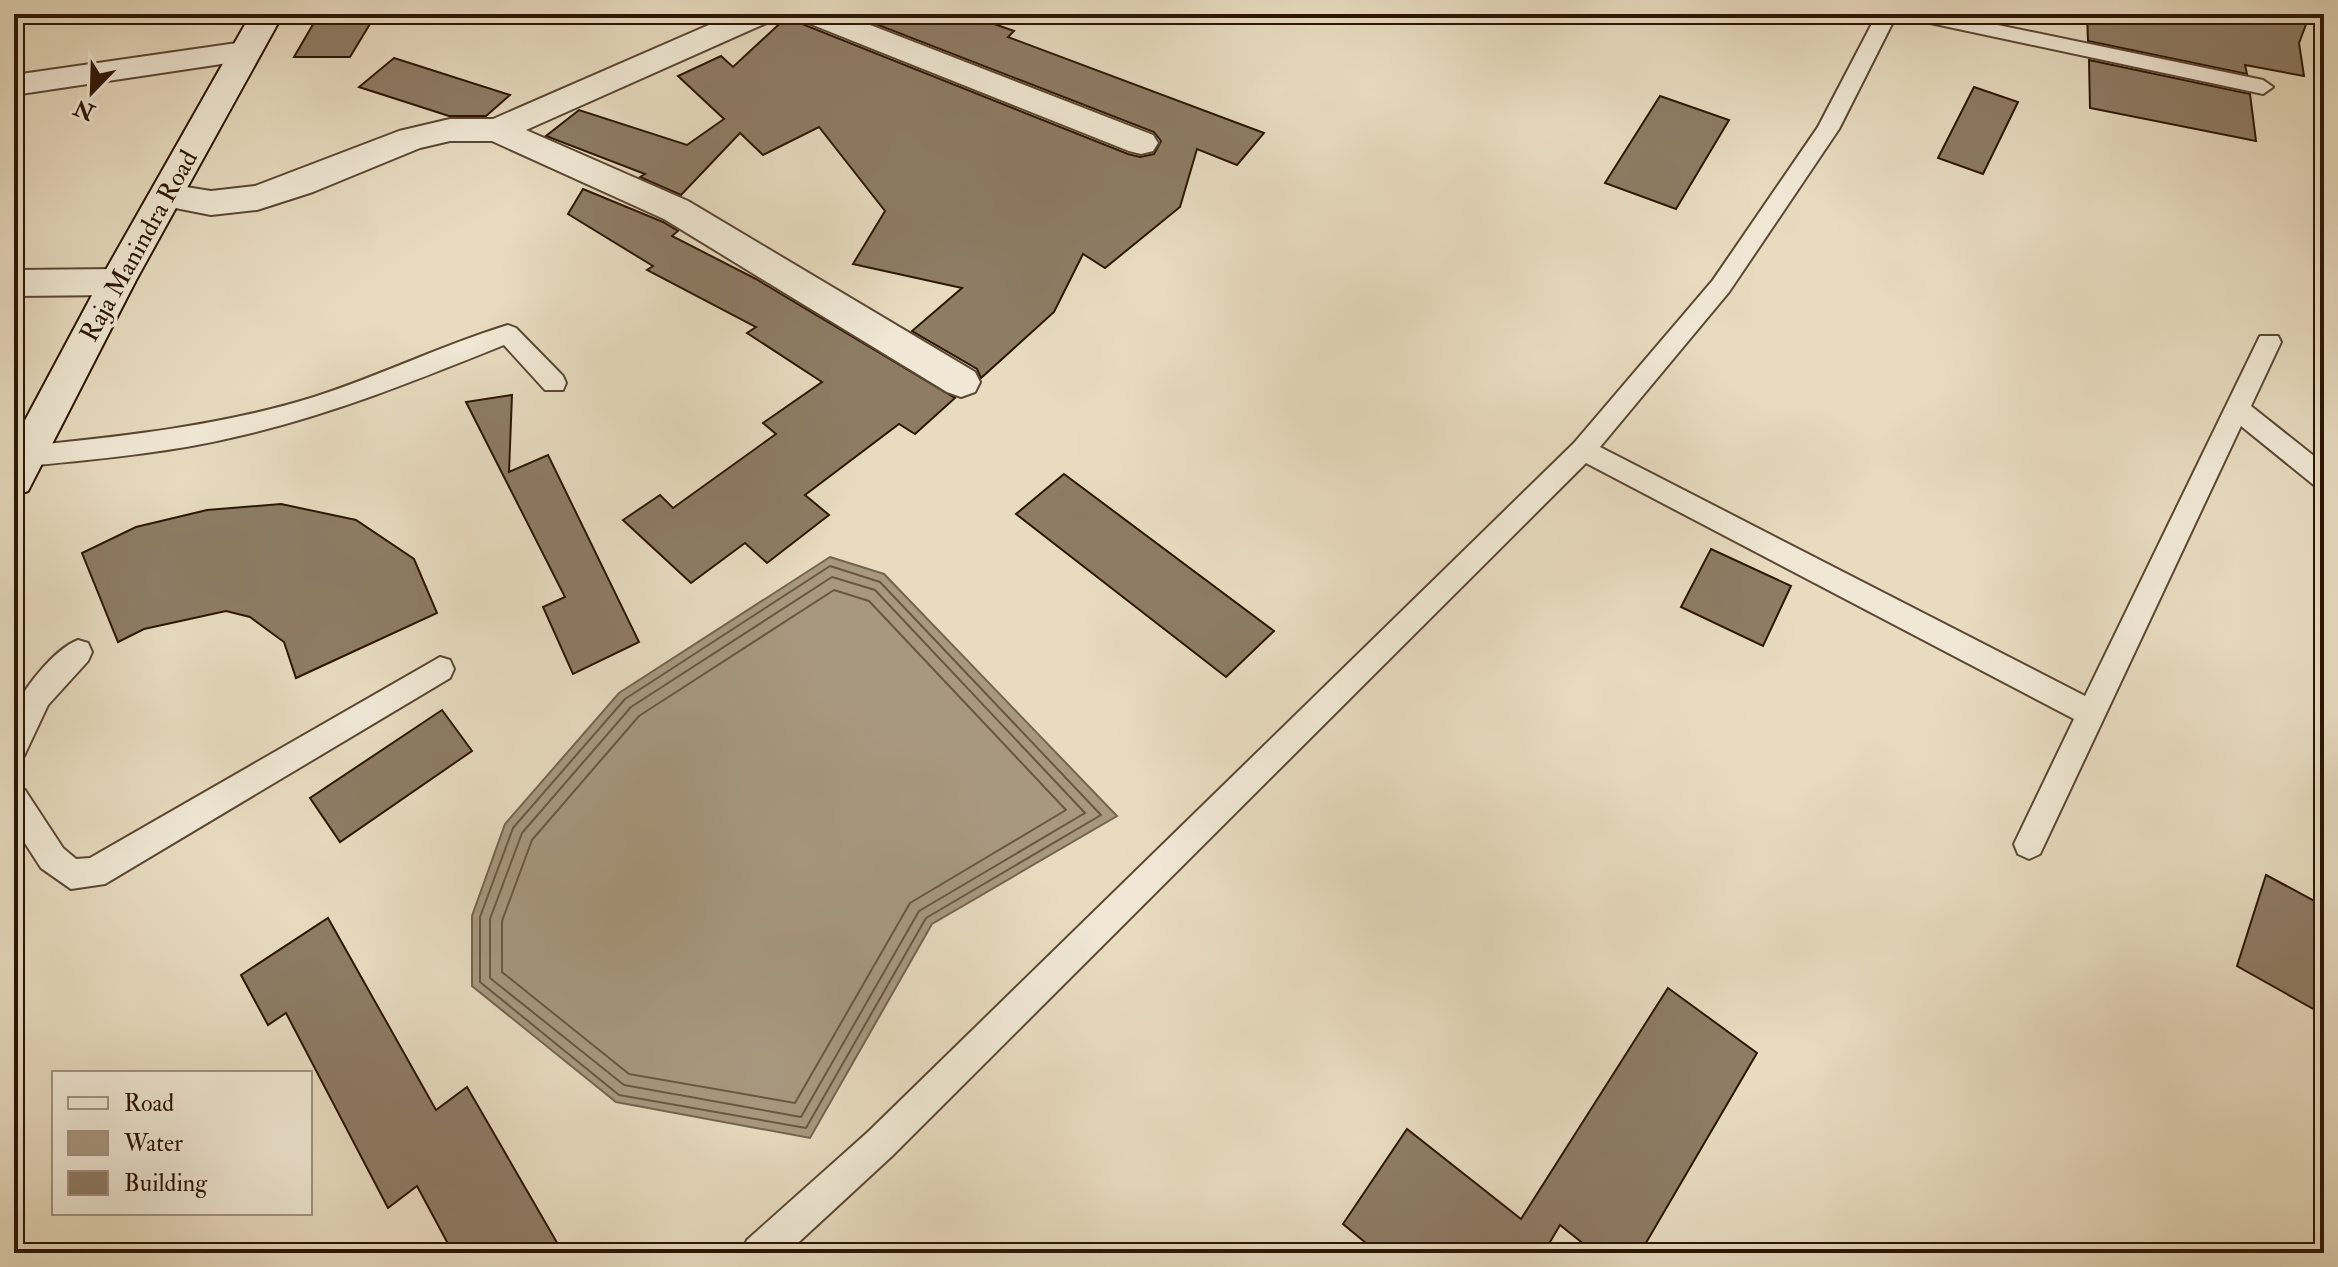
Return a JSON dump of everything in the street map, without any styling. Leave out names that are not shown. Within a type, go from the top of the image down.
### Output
[{"type":"street","name":"Raja Manindra Road","points":[[20,468],[117,282],[267,14]]},
{"type":"street","points":[[167,196],[211,203],[257,198],[301,184],[411,139],[450,130],[497,130],[760,14]]},
{"type":"street","points":[[814,14],[1141,143]]},
{"type":"street","points":[[14,85],[244,52]]},
{"type":"street","points":[[497,130],[676,210],[961,382]]},
{"type":"street","points":[[14,283],[117,282]]},
{"type":"lane","points":[[760,1253],[880,1144],[1583,450],[1721,286],[1828,129],[1887,14]]},
{"type":"lane","points":[[1916,14],[2263,87]]},
{"type":"lane","points":[[20,468],[259,421],[387,383],[508,334],[554,383]]},
{"type":"lane","points":[[2029,844],[2269,342]]},
{"type":"lane","points":[[2237,409],[2324,479]]},
{"type":"lane","points":[[1583,450],[2091,714]]},
{"type":"lane","points":[[14,747],[37,696],[78,652]]},
{"type":"lane","points":[[14,800],[52,858],[71,874],[94,873],[440,669]]},
{"type":"water","points":[[830,557],[884,574],[1117,816],[932,924],[810,1138],[616,1102],[472,986],[472,916],[505,824],[619,693]]},
{"type":"building","points":[[319,14],[376,14],[350,57],[294,57]]},
{"type":"building","points":[[790,14],[795,14],[802,24],[1128,154],[1140,157],[1154,154],[1161,141],[1154,132],[850,14],[966,14],[1014,31],[1008,37],[1264,133],[1237,165],[1197,149],[1180,207],[1105,268],[1083,254],[1054,312],[981,378],[977,369],[912,331],[962,288],[853,264],[885,211],[819,127],[763,155],[740,133],[681,195],[640,177],[645,174],[546,136],[579,110],[687,145],[724,119],[678,76],[721,56],[733,67]]},
{"type":"building","points":[[2087,14],[2310,14],[2299,43],[2304,76],[2245,65],[2247,74],[2088,41]]},
{"type":"building","points":[[394,58],[510,95],[486,116],[449,116],[359,87]]},
{"type":"building","points":[[2089,60],[2250,94],[2256,141],[2090,108]]},
{"type":"building","points":[[1974,87],[2018,102],[1983,174],[1938,158]]},
{"type":"building","points":[[1660,96],[1729,120],[1676,209],[1605,183]]},
{"type":"building","points":[[583,189],[663,222],[678,231],[672,236],[756,279],[955,398],[915,434],[899,424],[805,495],[829,515],[767,563],[745,543],[691,583],[623,520],[660,495],[673,508],[776,434],[763,423],[822,382],[747,333],[756,327],[647,270],[653,266],[568,214]]},
{"type":"building","points":[[512,395],[509,472],[548,455],[639,642],[573,674],[543,607],[565,597],[466,402]]},
{"type":"building","points":[[1064,474],[1274,631],[1226,677],[1016,514]]},
{"type":"building","points":[[281,504],[356,520],[414,559],[437,613],[296,678],[284,642],[250,617],[226,611],[144,629],[118,642],[82,553],[136,527],[207,510]]},
{"type":"building","points":[[1711,549],[1791,586],[1763,646],[1681,607]]},
{"type":"building","points":[[442,710],[472,751],[340,842],[310,798]]},
{"type":"building","points":[[2266,875],[2324,906],[2324,1015],[2237,966]]},
{"type":"building","points":[[328,918],[436,1110],[467,1087],[563,1253],[453,1253],[417,1186],[388,1208],[286,1013],[268,1025],[241,975]]},
{"type":"building","points":[[1668,988],[1757,1053],[1640,1253],[1595,1253],[1560,1225],[1550,1242],[1564,1253],[1378,1253],[1343,1224],[1407,1129],[1521,1219]]}]
